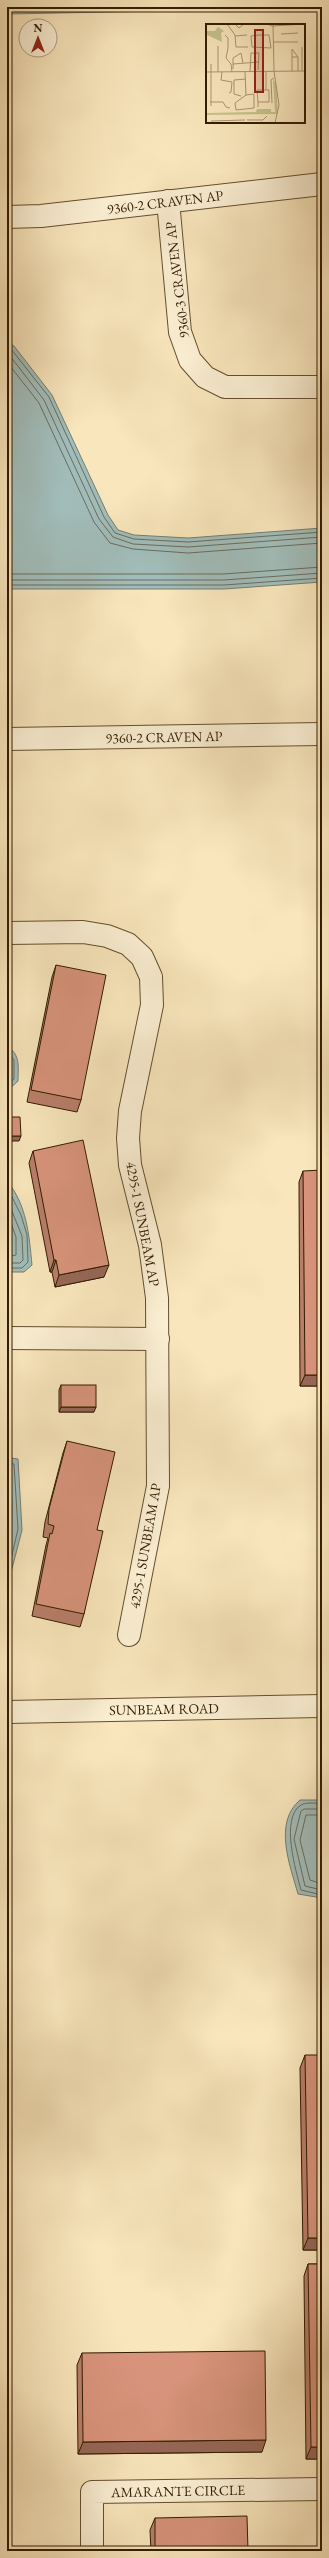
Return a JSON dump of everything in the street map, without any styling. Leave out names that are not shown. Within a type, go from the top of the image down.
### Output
[{"type":"street","name":"9360-2 CRAVEN AP","points":[[7,217],[41,216],[322,184]]},
{"type":"street","name":"9360-3 CRAVEN AP","points":[[168,201],[180,332],[190,360],[205,377],[226,387],[322,387]]},
{"type":"street","name":"9360-2 CRAVEN AP","points":[[7,739],[322,734]]},
{"type":"street","name":"4295-1 SUNBEAM AP","points":[[7,933],[83,932],[107,936],[128,944],[142,957],[150,977],[152,1005],[130,1111],[128,1138],[130,1165],[150,1245],[157,1298],[158,1486],[129,1635]]},
{"type":"street","points":[[7,1338],[158,1339]]},
{"type":"street","name":"SUNBEAM ROAD","points":[[7,1712],[322,1706]]},
{"type":"street","name":"AMARANTE CIRCLE","points":[[92,2551],[92,2492],[322,2489]]},
{"type":"water","points":[[7,7],[221,7],[212,10],[7,14]]},
{"type":"water","points":[[7,342],[14,346],[52,395],[108,515],[118,530],[134,535],[188,538],[322,528],[322,582],[224,589],[7,589]]},
{"type":"water","points":[[7,1046],[15,1053],[17,1057],[18,1081],[7,1091]]},
{"type":"water","points":[[7,1181],[19,1200],[26,1221],[32,1265],[24,1272],[7,1272]]},
{"type":"water","points":[[11,1458],[18,1459],[22,1530],[7,1588],[7,1460]]},
{"type":"water","points":[[300,1800],[322,1800],[322,1898],[298,1894],[288,1858],[285,1832],[287,1820],[292,1809]]},
{"type":"building","points":[[56,965],[106,975],[81,1100],[31,1090]]},
{"type":"building","points":[[7,1117],[20,1117],[21,1136],[7,1136]]},
{"type":"building","points":[[83,1140],[109,1265],[59,1275],[56,1260],[54,1260],[33,1151]]},
{"type":"building","points":[[322,1170],[322,1375],[305,1375],[303,1171]]},
{"type":"building","points":[[7,1372],[9,1372],[11,1420],[7,1421]]},
{"type":"building","points":[[61,1385],[96,1385],[96,1407],[61,1407]]},
{"type":"building","points":[[67,1441],[115,1452],[97,1530],[103,1531],[84,1614],[36,1604],[50,1533],[52,1534],[54,1526],[48,1524],[49,1509]]},
{"type":"building","points":[[305,2055],[322,2055],[322,2238],[308,2238]]},
{"type":"building","points":[[308,2264],[322,2264],[322,2447],[311,2447]]},
{"type":"building","points":[[265,2351],[266,2440],[83,2442],[82,2353]]},
{"type":"building","points":[[247,2516],[248,2551],[155,2551],[155,2518]]}]
